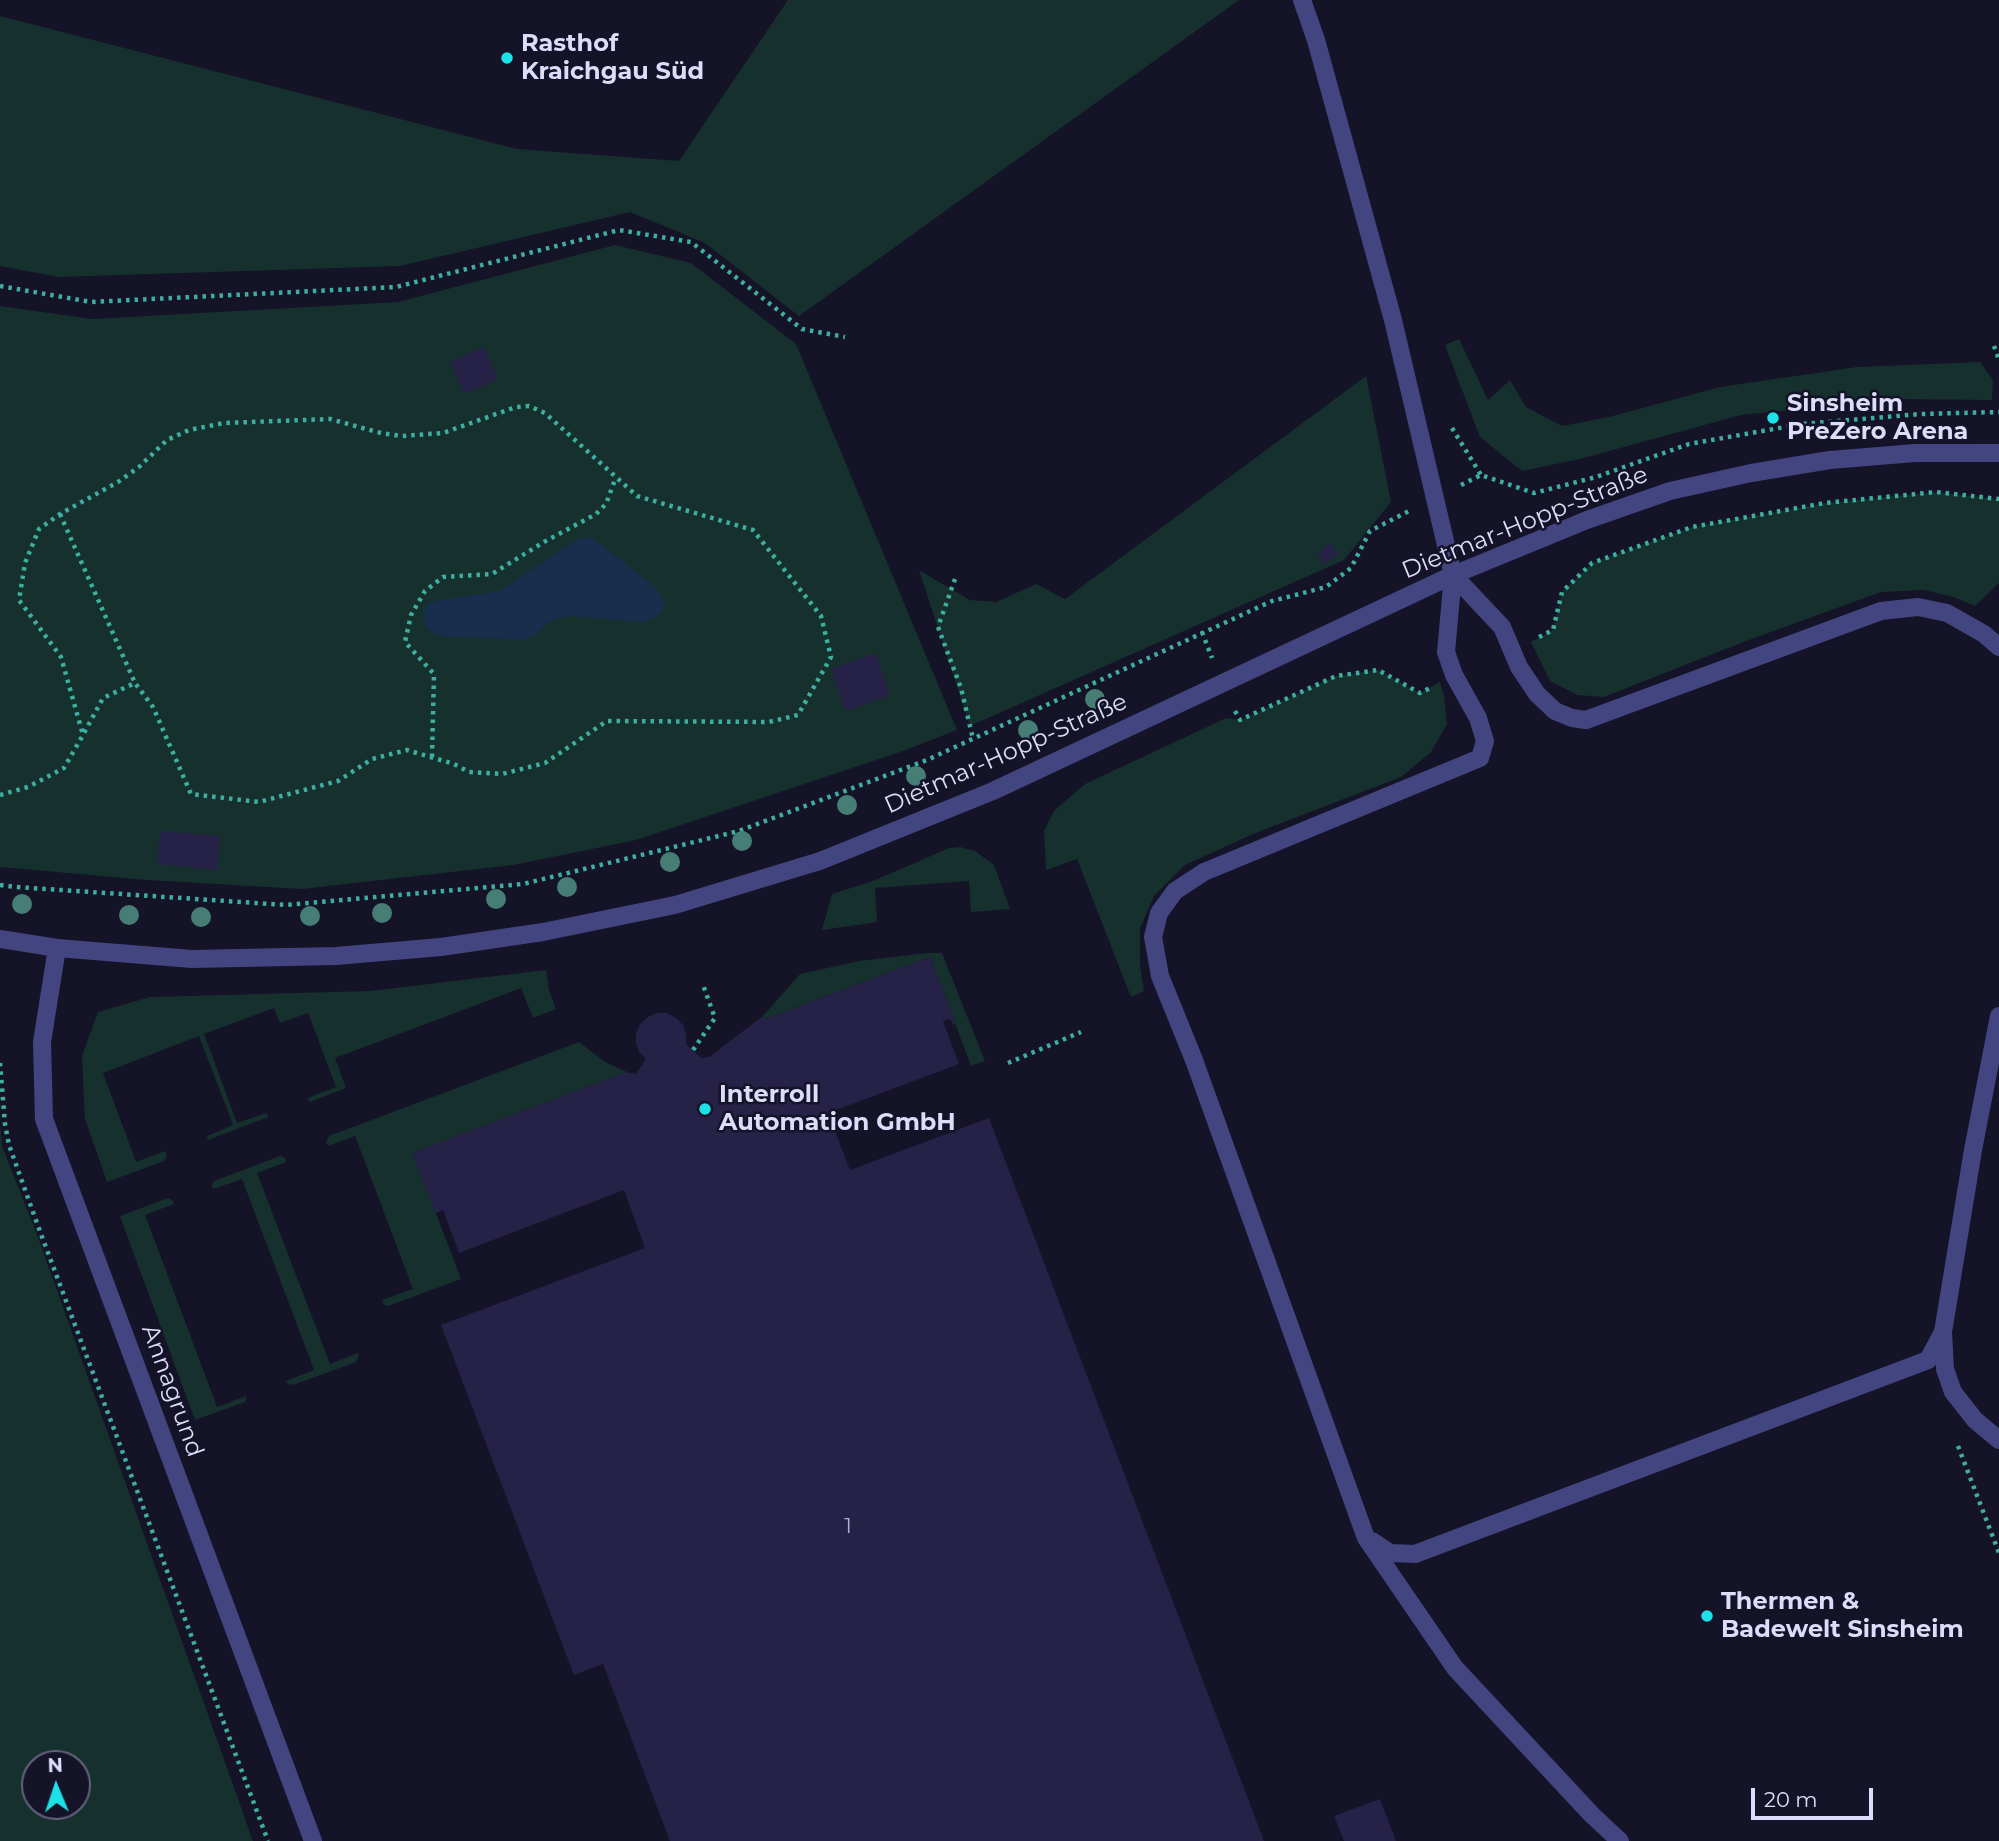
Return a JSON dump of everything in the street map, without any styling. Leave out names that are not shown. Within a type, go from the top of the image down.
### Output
[{"type":"street","points":[[1301,0],[1316,40],[1393,320],[1436,497],[1453,575],[1446,652],[1454,675],[1478,718],[1485,741],[1480,758],[1205,872],[1175,891],[1159,913],[1153,937],[1160,976],[1194,1060],[1366,1538],[1455,1668],[1592,1815],[1620,1841]]},
{"type":"street","name":"Dietmar-Hopp-Straße","points":[[0,939],[57,948],[192,959],[336,956],[441,947],[543,932],[675,905],[833,855],[993,791],[1453,575],[1587,520],[1670,491],[1751,473],[1830,460],[1903,454],[1999,453]]},
{"type":"street","points":[[1453,575],[1502,627],[1519,667],[1537,694],[1555,711],[1586,720],[1881,611],[1917,607],[1947,613],[1999,646]]},
{"type":"street","name":"Annagrund","points":[[57,948],[42,1042],[44,1119],[313,1841]]},
{"type":"street","points":[[1999,1016],[1973,1150],[1943,1332],[1945,1369],[1952,1392],[1975,1420],[1999,1440]]},
{"type":"street","points":[[1366,1538],[1390,1553],[1415,1554],[1928,1360],[1943,1332]]},
{"type":"path","points":[[0,286],[91,302],[396,287],[619,230],[691,242],[802,330],[845,337]]},
{"type":"path","points":[[1994,346],[1999,360]]},
{"type":"path","points":[[60,514],[135,683],[153,708],[191,794],[259,802],[338,781],[372,759],[407,750],[454,764],[469,772],[502,774],[545,763],[607,721],[769,722],[798,715],[831,657],[821,616],[753,530],[636,496],[545,412],[529,406],[516,407],[443,433],[402,436],[330,419],[224,423],[189,430],[167,440],[139,467],[118,482],[60,514],[39,529],[25,563],[19,600],[61,657],[83,735]]},
{"type":"path","points":[[0,885],[286,905],[523,884],[738,831],[926,760],[1272,601],[1326,587],[1351,568],[1370,531],[1481,475],[1534,493],[1596,477],[1689,444],[1802,424],[1921,414],[1999,412]]},
{"type":"path","points":[[432,757],[434,674],[405,642],[411,615],[425,591],[443,577],[492,573],[596,514],[606,504],[616,477]]},
{"type":"path","points":[[1513,650],[1553,631],[1562,592],[1592,563],[1692,527],[1825,503],[1936,492],[1999,499]]},
{"type":"path","points":[[955,579],[938,627],[961,688],[973,738]]},
{"type":"path","points":[[1202,632],[1221,684],[1240,720],[1336,676],[1377,670],[1420,694],[1454,675]]},
{"type":"path","points":[[0,795],[28,787],[64,768],[103,698],[135,683]]},
{"type":"path","points":[[693,1050],[715,1018],[704,985]]},
{"type":"path","points":[[1008,1062],[1081,1032]]},
{"type":"path","points":[[0,1063],[9,1145],[268,1841]]},
{"type":"path","points":[[1954,1435],[1999,1553]]},
{"type":"green space","points":[[788,0],[1239,0],[799,316],[705,243],[630,212],[400,266],[59,277],[0,266],[0,16],[517,149],[679,161]]},
{"type":"green space","points":[[615,245],[691,263],[796,344],[957,730],[903,751],[636,840],[513,865],[302,889],[147,880],[0,867],[0,306],[92,319],[398,302]]},
{"type":"green space","points":[[1459,339],[1488,400],[1510,380],[1526,407],[1562,426],[1609,417],[1720,387],[1857,367],[1980,362],[1993,380],[1992,400],[1899,399],[1741,415],[1580,459],[1522,471],[1480,437],[1445,345]]},
{"type":"green space","points":[[1366,376],[1391,502],[1344,560],[970,726],[919,570],[970,600],[996,602],[1036,584],[1065,599]]},
{"type":"green space","points":[[1936,492],[1999,499],[1999,583],[1975,606],[1924,590],[1881,592],[1604,697],[1577,695],[1550,681],[1531,642],[1553,630],[1562,592],[1592,563],[1692,527],[1825,503]]},
{"type":"green space","points":[[1378,670],[1420,693],[1440,682],[1447,724],[1431,752],[1401,777],[1253,834],[1185,865],[1154,896],[1140,928],[1140,965],[1144,991],[1131,997],[1077,859],[1046,870],[1044,831],[1054,811],[1085,784],[1226,718],[1240,720],[1336,676]]},
{"type":"green space","points":[[960,847],[975,851],[994,865],[1010,909],[971,912],[969,881],[875,888],[877,922],[822,930],[832,894],[873,881],[949,848]]},
{"type":"green space","points":[[942,953],[985,1061],[971,1066],[930,957],[766,1019],[763,1016],[800,974],[859,961]]},
{"type":"green space","points":[[546,970],[556,1009],[533,1018],[521,988],[335,1058],[346,1088],[310,1102],[308,1098],[336,1087],[308,1013],[280,1023],[274,1008],[204,1034],[237,1123],[267,1113],[268,1117],[208,1140],[207,1136],[233,1125],[199,1036],[103,1073],[136,1162],[165,1151],[167,1155],[164,1161],[107,1182],[85,1119],[82,1056],[98,1012],[150,997],[370,991]]},
{"type":"green space","points":[[579,1042],[605,1062],[627,1072],[413,1153],[461,1279],[388,1306],[384,1305],[382,1300],[413,1289],[355,1136],[328,1146],[326,1142],[329,1136]]},
{"type":"green space","points":[[0,1125],[2,1146],[38,1237],[253,1841],[0,1841]]},
{"type":"green space","points":[[280,1156],[285,1158],[286,1162],[257,1173],[330,1364],[358,1353],[359,1355],[356,1362],[293,1385],[286,1381],[314,1370],[242,1179],[213,1189],[212,1185],[214,1181]]},
{"type":"green space","points":[[168,1198],[174,1204],[145,1215],[217,1407],[246,1396],[245,1402],[195,1420],[120,1216]]},
{"type":"water","points":[[588,537],[656,588],[664,609],[656,617],[643,622],[571,616],[554,619],[525,640],[440,636],[430,631],[423,622],[424,610],[430,602],[499,591],[576,540]]},
{"type":"building","points":[[484,347],[498,379],[464,394],[450,362]]},
{"type":"building","points":[[1330,543],[1338,553],[1325,564],[1317,554]]},
{"type":"building","points":[[876,653],[890,695],[845,711],[831,669]]},
{"type":"building","points":[[160,831],[220,836],[217,870],[157,864]]},
{"type":"building","points":[[930,957],[955,1023],[953,1025],[950,1019],[943,1021],[959,1064],[828,1113],[850,1170],[989,1118],[1264,1841],[670,1841],[603,1664],[574,1675],[441,1325],[645,1248],[624,1190],[459,1253],[443,1210],[435,1213],[412,1153],[627,1072],[636,1074],[646,1059],[639,1052],[636,1033],[640,1024],[657,1013],[667,1013],[676,1018],[683,1025],[686,1044],[701,1058],[709,1057],[763,1016],[766,1019]]},
{"type":"building","points":[[1380,1799],[1396,1841],[1344,1841],[1334,1816]]},
{"type":"place","name":"Rasthof Kraichgau Süd","points":[[507,58]]},
{"type":"place","name":"Sinsheim PreZero Arena","points":[[1773,418]]},
{"type":"place","name":"Interroll Automation GmbH","points":[[705,1109]]},
{"type":"place","name":"Thermen & Badewelt Sinsheim","points":[[1707,1616]]}]
